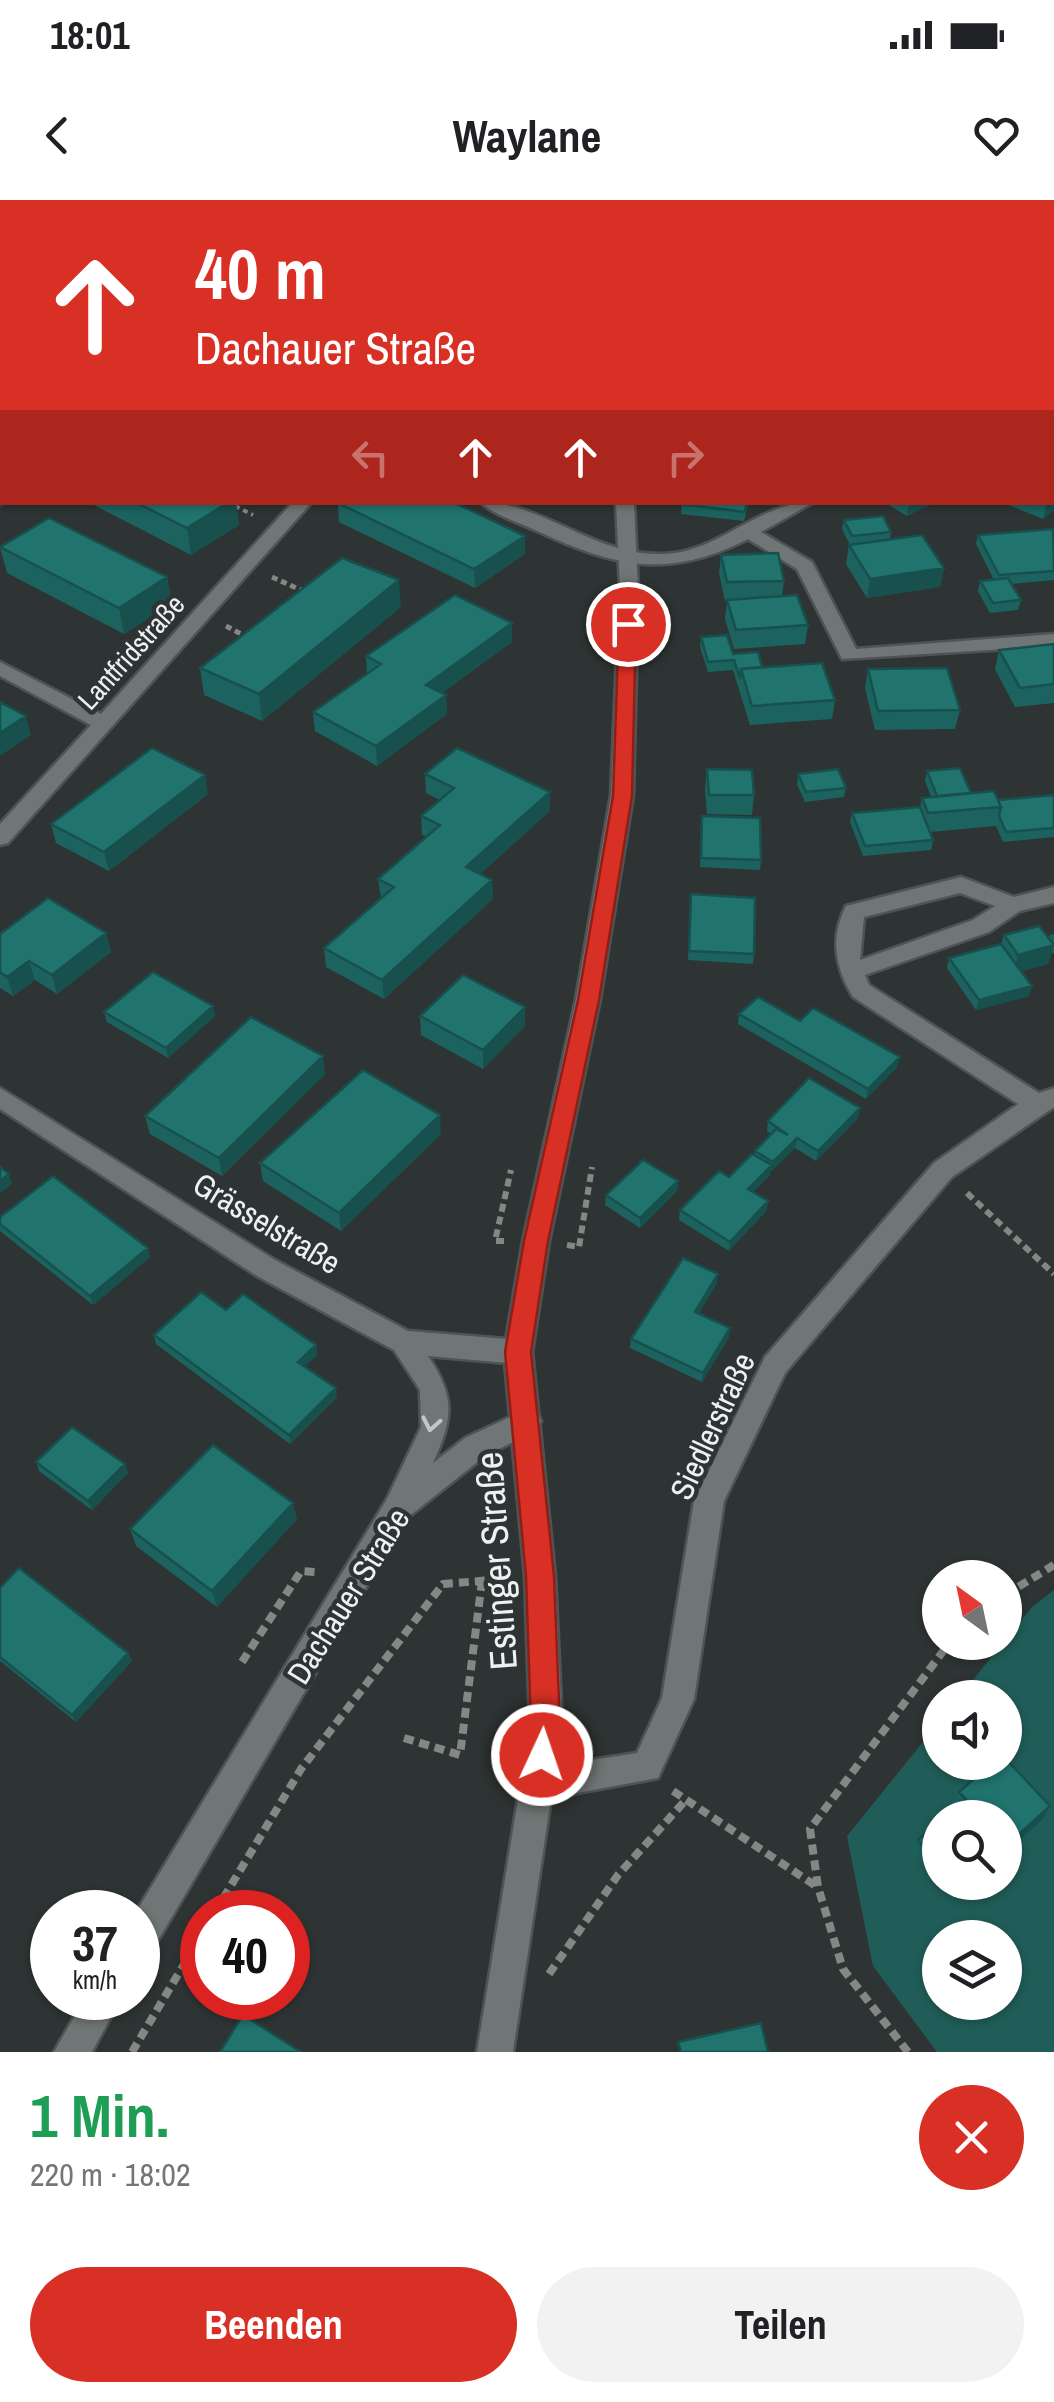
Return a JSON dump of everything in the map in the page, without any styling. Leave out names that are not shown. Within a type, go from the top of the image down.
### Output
[{"type":"street","name":"Lantfridstraße","points":[[0,838],[300,505]]},
{"type":"street","points":[[496,505],[592,547],[628,558],[688,558],[798,505]]},
{"type":"street","points":[[527,1421],[518,1352],[536,1241],[588,1000],[622,796],[628,558],[625,505]]},
{"type":"street","points":[[746,530],[805,566],[849,655],[1054,640]]},
{"type":"street","points":[[0,668],[103,723]]},
{"type":"street","points":[[1012,905],[961,885],[854,912],[845,938],[849,972],[981,926],[1012,905],[1054,895]]},
{"type":"street","name":"Siedlerstraße","points":[[646,1766],[678,1699],[708,1501],[775,1365],[942,1170],[1046,1101],[861,991],[849,972]]},
{"type":"street","name":"Grässelstraße","points":[[0,1097],[266,1268],[404,1342],[518,1352]]},
{"type":"street","points":[[397,1509],[434,1427],[434,1388],[404,1342]]},
{"type":"street","name":"Dachauer Straße","points":[[160,1905],[397,1509],[475,1447],[527,1421]]},
{"type":"street","name":"Estinger Straße","points":[[495,2052],[546,1726],[540,1576],[527,1421]]},
{"type":"street","points":[[539,1784],[646,1766]]},
{"type":"street","points":[[72,2052],[91,2020]]},
{"type":"path","points":[[495,1241],[512,1168]]},
{"type":"path","points":[[942,1170],[1054,1274]]},
{"type":"path","points":[[1022,1585],[1054,1565]]},
{"type":"path","points":[[242,1662],[301,1571]]},
{"type":"path","points":[[228,1890],[300,1769],[443,1584],[540,1576]]},
{"type":"path","points":[[404,1738],[460,1755],[482,1581]]},
{"type":"path","points":[[908,2052],[843,1969],[818,1887],[810,1829],[937,1660]]},
{"type":"path","points":[[646,1766],[684,1802],[818,1887]]},
{"type":"path","points":[[540,1986],[618,1875],[684,1802]]},
{"type":"path","points":[[132,2052],[180,1971]]},
{"type":"shaded area","points":[[1054,1590],[1054,2052],[937,2052],[873,1966],[847,1836],[922,1743],[922,1780],[1022,1780],[1022,1680],[973,1680],[989,1660],[1022,1660],[1022,1619]]},
{"type":"building","points":[[141,505],[224,505],[187,528]]},
{"type":"building","points":[[342,505],[459,505],[525,536],[474,569]]},
{"type":"building","points":[[689,505],[746,505],[745,512]]},
{"type":"building","points":[[883,516],[891,532],[852,536],[844,520]]},
{"type":"building","points":[[49,518],[167,577],[119,608],[0,547]]},
{"type":"building","points":[[1053,529],[1054,571],[999,575],[978,535]]},
{"type":"building","points":[[922,535],[944,568],[870,579],[849,545]]},
{"type":"building","points":[[778,553],[784,581],[727,582],[721,555]]},
{"type":"building","points":[[342,558],[399,580],[259,694],[200,668]]},
{"type":"building","points":[[1008,578],[1021,600],[993,603],[980,581]]},
{"type":"building","points":[[455,595],[512,623],[426,685],[446,695],[376,746],[313,712],[381,664],[366,656]]},
{"type":"building","points":[[797,595],[808,625],[736,630],[727,600]]},
{"type":"building","points":[[727,635],[733,654],[758,652],[762,667],[741,669],[740,678],[734,660],[708,662],[701,637]]},
{"type":"building","points":[[1054,644],[1054,684],[1020,688],[999,650]]},
{"type":"building","points":[[822,663],[835,700],[752,706],[741,669]]},
{"type":"building","points":[[947,668],[960,710],[878,711],[868,669]]},
{"type":"building","points":[[0,702],[26,716],[0,733]]},
{"type":"building","points":[[152,748],[205,775],[104,852],[51,824]]},
{"type":"building","points":[[457,748],[550,792],[466,867],[492,880],[382,980],[324,948],[394,887],[378,879],[440,825],[421,816],[454,788],[425,774]]},
{"type":"building","points":[[960,768],[971,793],[937,796],[927,771]]},
{"type":"building","points":[[707,769],[752,770],[754,795],[709,795]]},
{"type":"building","points":[[838,769],[846,788],[806,792],[798,774]]},
{"type":"building","points":[[994,791],[1001,807],[928,813],[922,798]]},
{"type":"building","points":[[1054,795],[1054,828],[1006,832],[998,800]]},
{"type":"building","points":[[920,807],[933,840],[865,846],[852,813]]},
{"type":"building","points":[[702,816],[760,818],[761,860],[701,858]]},
{"type":"building","points":[[691,894],[755,898],[754,954],[689,951]]},
{"type":"building","points":[[48,898],[106,933],[52,975],[29,961],[7,977],[0,972],[0,934]]},
{"type":"building","points":[[1039,926],[1054,945],[1018,955],[1004,935]]},
{"type":"building","points":[[1001,944],[1032,986],[979,1000],[949,958]]},
{"type":"building","points":[[153,972],[213,1006],[166,1048],[104,1012]]},
{"type":"building","points":[[463,975],[525,1007],[483,1050],[420,1016]]},
{"type":"building","points":[[758,997],[800,1021],[813,1008],[900,1057],[868,1089],[739,1014]]},
{"type":"building","points":[[251,1017],[323,1056],[219,1158],[145,1116]]},
{"type":"building","points":[[363,1070],[440,1115],[339,1213],[260,1163]]},
{"type":"building","points":[[809,1078],[860,1108],[818,1151],[797,1138],[773,1162],[755,1151],[776,1129],[788,1135],[768,1121]]},
{"type":"building","points":[[752,1154],[772,1165],[748,1189],[768,1201],[730,1242],[680,1210],[719,1171],[729,1177]]},
{"type":"building","points":[[643,1160],[678,1181],[640,1218],[606,1195]]},
{"type":"building","points":[[0,1167],[9,1174],[0,1181]]},
{"type":"building","points":[[53,1176],[148,1248],[90,1296],[0,1224],[0,1217]]},
{"type":"building","points":[[683,1258],[718,1274],[695,1312],[730,1328],[703,1373],[631,1339]]},
{"type":"building","points":[[201,1292],[226,1310],[243,1294],[316,1345],[298,1362],[336,1388],[289,1435],[154,1335]]},
{"type":"building","points":[[72,1427],[125,1464],[88,1501],[36,1462]]},
{"type":"building","points":[[213,1445],[293,1503],[212,1591],[130,1529]]},
{"type":"building","points":[[19,1568],[128,1653],[72,1715],[0,1657],[0,1588]]},
{"type":"building","points":[[1022,1776],[1050,1806],[1022,1832],[1022,1800],[965,1800],[959,1792],[973,1780],[1022,1780]]},
{"type":"building","points":[[240,2020],[251,2020],[301,2052],[220,2052]]},
{"type":"building","points":[[761,2023],[768,2052],[681,2052],[678,2042]]},
{"type":"route","points":[[542,1755],[546,1726],[540,1576],[518,1352],[536,1241],[588,1000],[622,796],[628,624]]}]
